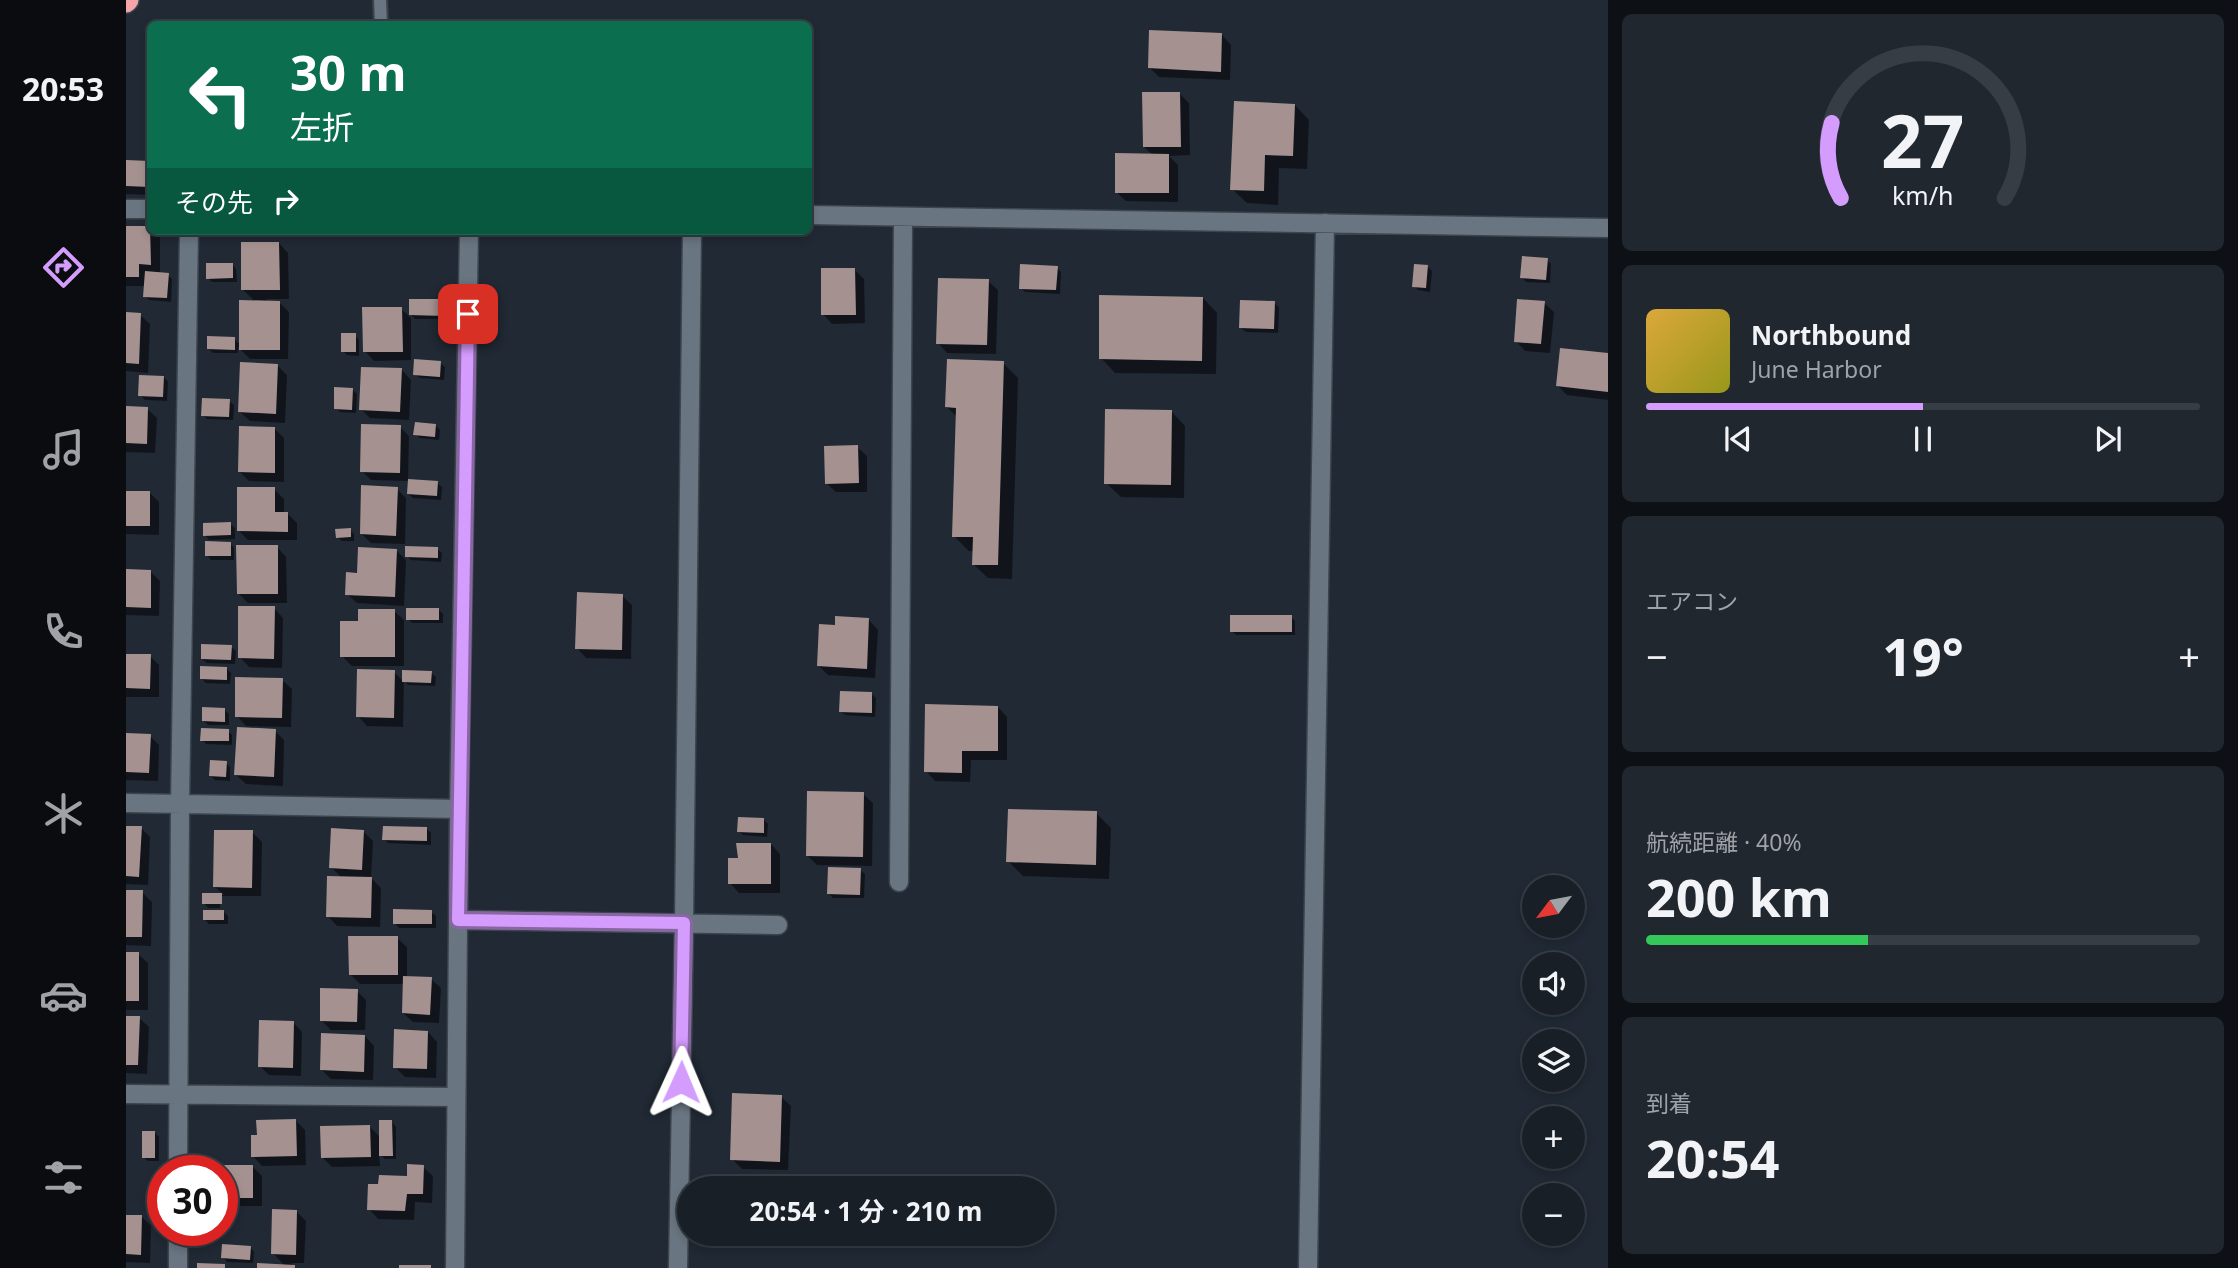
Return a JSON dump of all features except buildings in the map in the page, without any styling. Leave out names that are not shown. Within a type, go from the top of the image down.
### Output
[{"type":"street","points":[[126,209],[147,209]]},
{"type":"street","points":[[812,215],[1608,228]]},
{"type":"street","points":[[899,883],[903,216]]},
{"type":"street","points":[[1308,1268],[1325,223]]},
{"type":"street","points":[[178,1155],[180,805],[189,235]]},
{"type":"street","points":[[455,1268],[469,235]]},
{"type":"street","points":[[678,1268],[692,235]]},
{"type":"street","points":[[126,803],[460,809]]},
{"type":"street","points":[[458,920],[778,925]]},
{"type":"street","points":[[126,1094],[456,1097]]},
{"type":"street","points":[[178,1246],[178,1268]]},
{"type":"lane","points":[[380,0],[381,21]]},
{"type":"route","points":[[468,314],[458,920],[684,923],[681,1082]]}]
